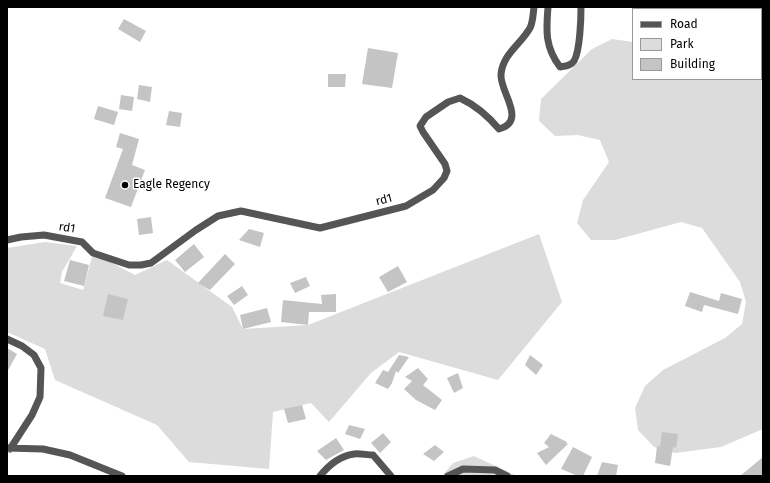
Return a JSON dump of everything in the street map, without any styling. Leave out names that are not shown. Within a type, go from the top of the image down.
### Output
[{"type":"street","name":"rd1","points":[[7,240],[21,237],[44,236],[82,242],[93,253],[129,265],[141,265],[151,263],[218,216],[240,211],[320,228],[406,206],[433,190],[444,178],[447,171],[445,164],[420,126],[426,117],[448,102],[460,98],[474,105],[489,117],[499,129],[505,128],[511,123],[513,115],[500,75],[505,61],[513,48],[522,40],[530,28],[534,7]]},
{"type":"street","points":[[548,7],[546,22],[549,48],[560,67],[569,66],[574,61],[578,43],[581,7]]},
{"type":"street","points":[[7,339],[22,346],[34,355],[41,368],[40,397],[32,415],[8,448]]},
{"type":"street","points":[[8,448],[43,449],[70,455],[122,476]]},
{"type":"street","points":[[320,476],[326,469],[342,458],[354,454],[372,455],[391,476]]},
{"type":"street","points":[[448,476],[463,469],[495,470],[507,476]]},
{"type":"green space","points":[[612,39],[632,42],[632,80],[762,80],[763,43],[763,429],[721,447],[675,453],[654,447],[638,430],[635,408],[645,386],[663,370],[725,338],[742,324],[746,302],[740,282],[702,228],[681,222],[615,240],[591,240],[577,223],[583,200],[609,162],[600,140],[578,135],[555,136],[539,121],[541,99],[592,49]]},
{"type":"green space","points":[[539,234],[562,302],[498,380],[399,352],[371,373],[329,422],[311,403],[273,412],[269,469],[189,462],[157,425],[55,380],[45,349],[7,332],[7,248],[45,242],[77,246],[62,272],[60,283],[83,290],[93,253],[135,275],[167,260],[232,307],[243,329],[308,325]]},
{"type":"green space","points":[[474,456],[517,476],[442,476],[453,463]]},
{"type":"building","points":[[124,19],[146,31],[140,42],[118,29]]},
{"type":"building","points":[[368,48],[398,53],[392,88],[362,84]]},
{"type":"building","points":[[328,74],[346,74],[345,87],[328,87]]},
{"type":"building","points":[[139,85],[152,87],[150,102],[137,99]]},
{"type":"building","points":[[121,95],[134,97],[132,111],[119,109]]},
{"type":"building","points":[[98,106],[118,112],[114,125],[94,119]]},
{"type":"building","points":[[169,111],[182,113],[180,127],[166,125]]},
{"type":"building","name":"Eagle Regency","points":[[120,133],[139,139],[132,165],[145,170],[131,207],[105,198],[123,149],[116,147]]},
{"type":"building","points":[[151,217],[153,233],[139,235],[137,219]]},
{"type":"building","points":[[249,229],[264,233],[260,247],[239,240]]},
{"type":"building","points":[[194,244],[204,257],[185,272],[175,260]]},
{"type":"building","points":[[225,254],[235,264],[210,290],[198,283]]},
{"type":"building","points":[[70,260],[89,265],[84,286],[64,281]]},
{"type":"building","points":[[398,266],[407,282],[388,292],[379,277]]},
{"type":"building","points":[[306,277],[310,286],[295,293],[290,283]]},
{"type":"building","points":[[242,286],[248,295],[234,305],[227,296]]},
{"type":"building","points":[[690,292],[719,301],[721,293],[742,299],[738,314],[704,305],[702,312],[685,306]]},
{"type":"building","points":[[108,294],[128,299],[123,320],[103,316]]},
{"type":"building","points":[[336,294],[336,312],[309,312],[308,325],[281,322],[283,300],[322,304],[321,295]]},
{"type":"building","points":[[267,308],[271,322],[243,329],[240,315]]},
{"type":"building","points":[[7,348],[17,354],[7,372]]},
{"type":"building","points":[[399,355],[409,357],[398,373],[396,371],[392,383],[388,389],[375,383],[383,370],[388,372]]},
{"type":"building","points":[[530,355],[543,365],[536,375],[525,365]]},
{"type":"building","points":[[418,368],[428,379],[423,385],[442,400],[435,410],[416,400],[404,389],[412,381],[405,377]]},
{"type":"building","points":[[458,373],[463,388],[454,393],[447,378]]},
{"type":"building","points":[[302,405],[306,419],[288,423],[284,409]]},
{"type":"building","points":[[349,425],[365,429],[360,439],[345,434]]},
{"type":"building","points":[[662,432],[678,434],[676,448],[673,447],[670,466],[655,463],[657,446],[660,447]]},
{"type":"building","points":[[383,433],[391,442],[380,453],[371,443]]},
{"type":"building","points":[[551,434],[567,442],[566,443],[568,444],[546,465],[537,453],[549,447],[544,443]]},
{"type":"building","points":[[336,438],[344,450],[326,460],[317,451]]},
{"type":"building","points":[[435,445],[444,452],[434,461],[423,454]]},
{"type":"building","points":[[573,447],[592,457],[583,476],[578,476],[561,469]]},
{"type":"building","points":[[763,457],[763,476],[740,476]]},
{"type":"building","points":[[602,462],[618,465],[616,476],[597,476]]},
{"type":"place","name":"Eagle Regency","points":[[125,185]]}]
